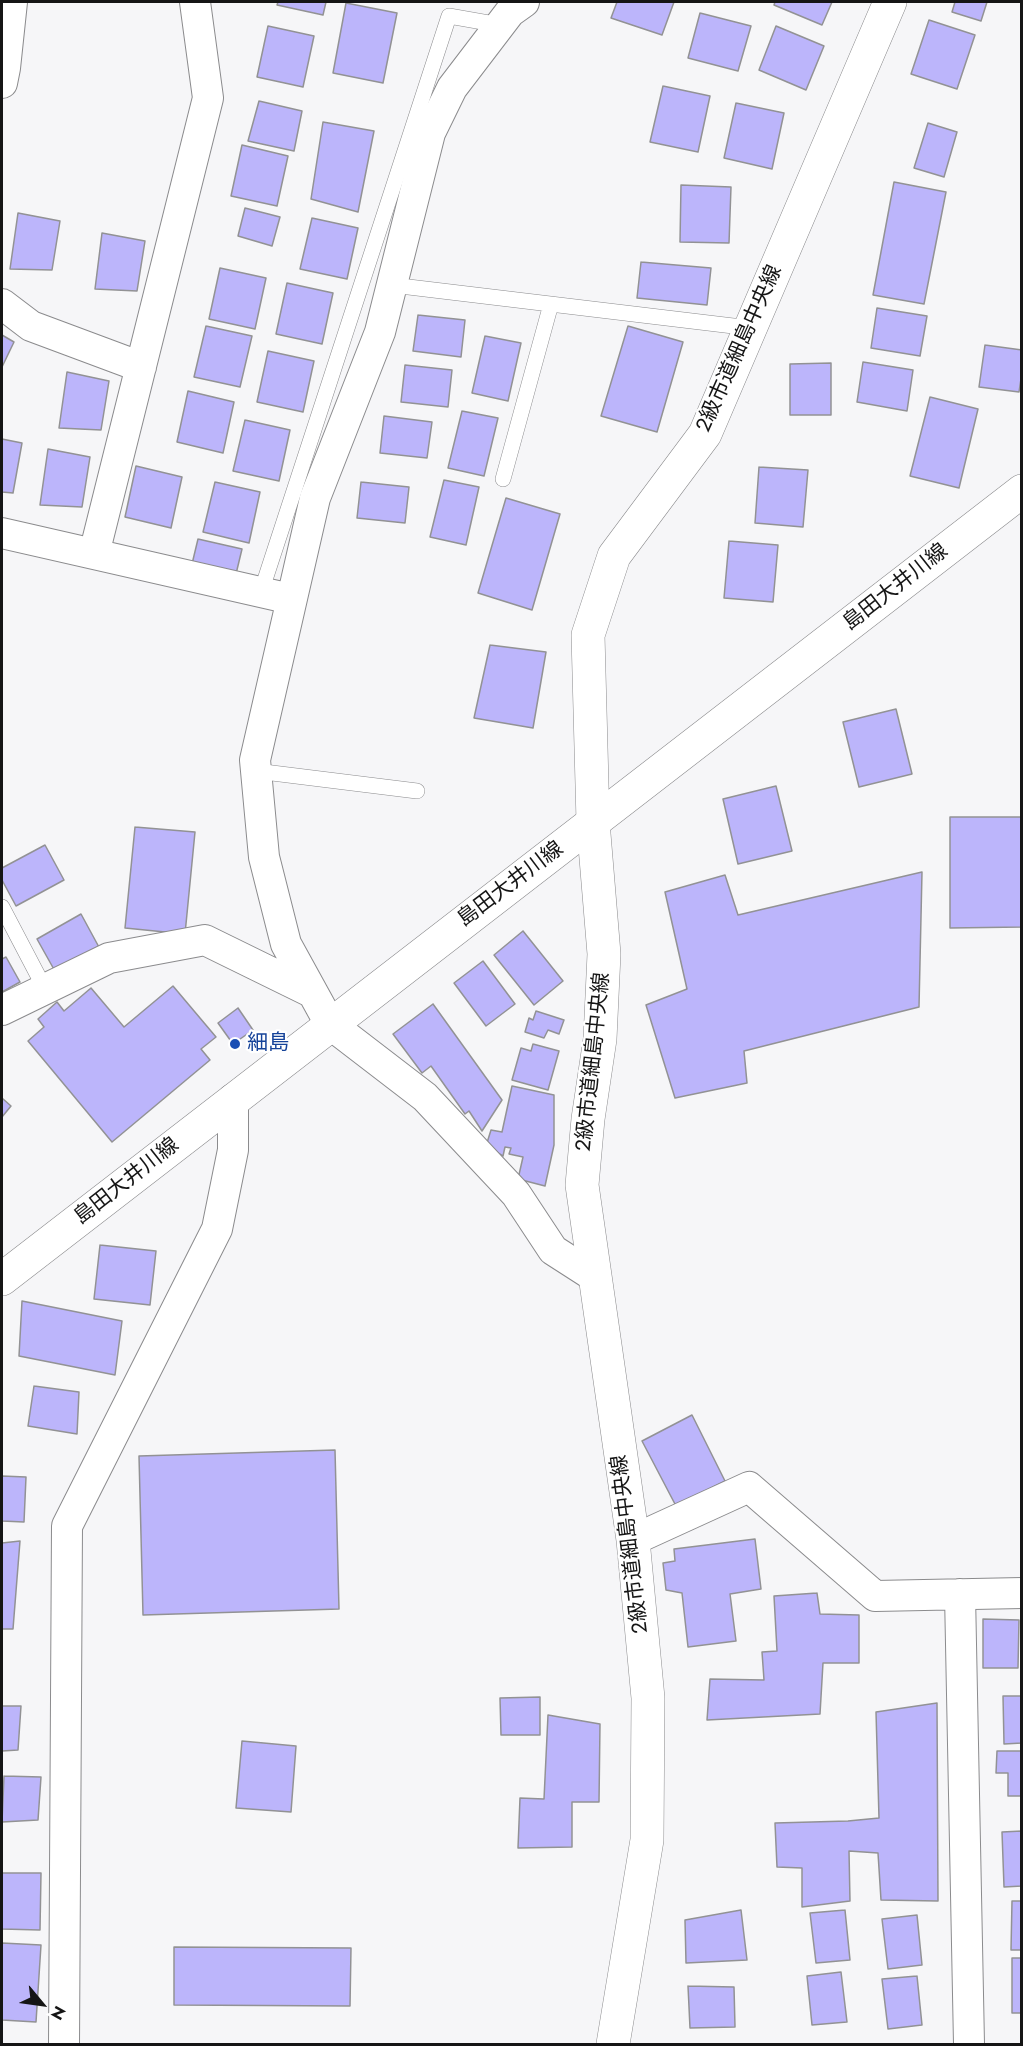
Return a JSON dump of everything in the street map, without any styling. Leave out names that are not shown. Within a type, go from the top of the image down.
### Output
[{"type":"street","points":[[2,83],[12,2]]},
{"type":"street","points":[[94,554],[208,98],[195,2]]},
{"type":"street","points":[[524,2],[510,12],[452,88],[430,133],[380,332],[315,498],[301,507],[291,598],[255,760],[264,857],[286,944],[330,1024],[425,1097],[516,1194],[553,1250],[595,1277]]},
{"type":"street","name":"2級市道細島中央線","points":[[613,2044],[647,1840],[648,1698],[633,1540],[582,1185],[588,1119],[600,1039],[604,954],[593,822],[588,635],[614,556],[705,434],[890,2]]},
{"type":"street","points":[[2,304],[31,326],[141,367]]},
{"type":"street","name":"島田大井川線","points":[[2,1279],[1022,491]]},
{"type":"street","points":[[2,533],[291,598]]},
{"type":"street","points":[[2,1010],[109,958],[205,940],[313,993]]},
{"type":"street","points":[[64,2044],[68,1526],[217,1229],[233,1150],[233,1099]]},
{"type":"street","points":[[633,1540],[749,1487],[875,1596],[1022,1593]]},
{"type":"street","points":[[960,1594],[969,2044]]},
{"type":"lane","points":[[261,592],[301,507],[449,16],[501,24]]},
{"type":"lane","points":[[392,285],[750,328]]},
{"type":"lane","points":[[503,479],[551,304]]},
{"type":"lane","points":[[256,771],[417,791]]},
{"type":"lane","points":[[2,907],[45,989]]},
{"type":"building","points":[[278,2],[326,2],[323,15],[277,5]]},
{"type":"building","points":[[617,2],[674,2],[662,35],[611,18]]},
{"type":"building","points":[[775,2],[832,2],[822,25],[774,5]]},
{"type":"building","points":[[955,2],[987,2],[981,21],[952,12]]},
{"type":"building","points":[[346,3],[397,13],[383,83],[333,73]]},
{"type":"building","points":[[700,13],[751,26],[738,71],[688,58]]},
{"type":"building","points":[[929,20],[975,35],[957,89],[911,74]]},
{"type":"building","points":[[268,26],[314,36],[303,87],[257,77]]},
{"type":"building","points":[[776,26],[824,46],[806,90],[759,70]]},
{"type":"building","points":[[663,86],[710,96],[698,152],[650,142]]},
{"type":"building","points":[[259,101],[302,111],[294,151],[248,141]]},
{"type":"building","points":[[736,103],[784,113],[772,169],[724,158]]},
{"type":"building","points":[[323,122],[374,131],[358,212],[311,199]]},
{"type":"building","points":[[928,123],[957,132],[944,177],[914,168]]},
{"type":"building","points":[[242,145],[288,156],[277,206],[231,196]]},
{"type":"building","points":[[894,182],[946,192],[924,304],[873,295]]},
{"type":"building","points":[[681,185],[731,187],[729,243],[680,242]]},
{"type":"building","points":[[245,208],[280,217],[272,246],[238,236]]},
{"type":"building","points":[[18,213],[60,221],[52,270],[10,269]]},
{"type":"building","points":[[312,218],[358,228],[347,279],[300,269]]},
{"type":"building","points":[[102,233],[145,241],[137,291],[95,289]]},
{"type":"building","points":[[641,262],[711,268],[707,305],[637,298]]},
{"type":"building","points":[[220,268],[266,278],[255,329],[209,319]]},
{"type":"building","points":[[287,283],[333,293],[322,344],[276,334]]},
{"type":"building","points":[[877,308],[927,316],[920,356],[871,348]]},
{"type":"building","points":[[418,315],[465,320],[461,357],[413,351]]},
{"type":"building","points":[[206,326],[252,336],[240,387],[194,377]]},
{"type":"building","points":[[628,326],[683,342],[657,432],[601,416]]},
{"type":"building","points":[[2,335],[14,342],[2,367]]},
{"type":"building","points":[[485,336],[521,343],[508,401],[472,393]]},
{"type":"building","points":[[985,345],[1022,350],[1019,392],[979,387]]},
{"type":"building","points":[[268,351],[314,361],[303,412],[257,402]]},
{"type":"building","points":[[863,362],[913,370],[907,411],[857,402]]},
{"type":"building","points":[[831,363],[831,415],[790,415],[790,364]]},
{"type":"building","points":[[405,365],[452,370],[448,407],[401,402]]},
{"type":"building","points":[[67,372],[109,381],[101,430],[59,428]]},
{"type":"building","points":[[188,391],[234,402],[223,453],[177,442]]},
{"type":"building","points":[[930,397],[978,409],[959,488],[910,476]]},
{"type":"building","points":[[462,411],[498,418],[484,476],[448,468]]},
{"type":"building","points":[[384,416],[432,422],[427,458],[380,453]]},
{"type":"building","points":[[245,420],[290,430],[279,481],[233,471]]},
{"type":"building","points":[[2,439],[22,443],[13,493],[2,492]]},
{"type":"building","points":[[48,449],[90,457],[82,507],[40,505]]},
{"type":"building","points":[[136,466],[182,477],[171,528],[125,517]]},
{"type":"building","points":[[759,467],[808,470],[803,527],[755,523]]},
{"type":"building","points":[[444,480],[479,487],[466,545],[430,537]]},
{"type":"building","points":[[215,482],[260,492],[249,543],[203,532]]},
{"type":"building","points":[[361,482],[409,487],[405,523],[357,518]]},
{"type":"building","points":[[506,498],[560,514],[532,610],[478,593]]},
{"type":"building","points":[[198,539],[242,549],[236,574],[192,564]]},
{"type":"building","points":[[729,541],[778,545],[773,602],[724,598]]},
{"type":"building","points":[[490,645],[546,652],[533,728],[474,718]]},
{"type":"building","points":[[896,709],[912,774],[859,787],[843,722]]},
{"type":"building","points":[[776,786],[792,851],[738,864],[723,799]]},
{"type":"building","points":[[950,817],[1022,817],[1022,927],[950,928]]},
{"type":"building","points":[[135,827],[195,832],[185,934],[125,928]]},
{"type":"building","points":[[45,845],[64,880],[16,906],[2,880],[2,868]]},
{"type":"building","points":[[922,872],[919,1007],[744,1051],[747,1083],[675,1098],[646,1005],[687,989],[665,892],[725,875],[738,915]]},
{"type":"building","points":[[81,914],[100,949],[56,973],[37,939]]},
{"type":"building","points":[[523,931],[563,981],[534,1005],[494,955]]},
{"type":"building","points":[[6,957],[20,982],[2,992],[2,959]]},
{"type":"building","points":[[483,961],[515,1004],[486,1026],[454,983]]},
{"type":"building","points":[[173,986],[216,1037],[201,1049],[210,1060],[112,1142],[28,1041],[44,1027],[38,1019],[57,1002],[64,1011],[91,988],[124,1027]]},
{"type":"building","points":[[433,1004],[502,1100],[482,1131],[469,1111],[465,1114],[431,1066],[422,1073],[393,1034]]},
{"type":"building","points":[[238,1008],[253,1030],[233,1044],[218,1023]]},
{"type":"building","points":[[536,1011],[564,1020],[559,1034],[548,1030],[544,1038],[525,1032],[529,1018],[533,1020]]},
{"type":"building","points":[[533,1044],[559,1051],[548,1090],[512,1080],[521,1048],[531,1051]]},
{"type":"building","points":[[512,1086],[554,1095],[554,1145],[545,1186],[518,1179],[523,1157],[509,1154],[511,1148],[505,1147],[503,1156],[486,1146],[491,1130],[502,1132]]},
{"type":"building","points":[[2,1098],[11,1106],[2,1117]]},
{"type":"building","points":[[100,1245],[156,1251],[150,1305],[94,1299]]},
{"type":"building","points":[[22,1301],[122,1321],[115,1375],[19,1356]]},
{"type":"building","points":[[34,1386],[79,1392],[77,1434],[28,1426]]},
{"type":"building","points":[[692,1415],[725,1481],[676,1506],[642,1441]]},
{"type":"building","points":[[335,1450],[339,1609],[143,1615],[139,1456]]},
{"type":"building","points":[[2,1476],[26,1477],[24,1522],[2,1521]]},
{"type":"building","points":[[755,1539],[761,1589],[730,1594],[736,1641],[688,1647],[682,1593],[666,1590],[663,1563],[675,1561],[674,1549]]},
{"type":"building","points":[[20,1541],[13,1629],[2,1629],[2,1543]]},
{"type":"building","points":[[817,1593],[820,1614],[859,1615],[859,1663],[823,1663],[820,1714],[707,1720],[710,1679],[764,1680],[762,1652],[777,1651],[774,1596]]},
{"type":"building","points":[[983,1619],[1019,1620],[1018,1668],[983,1668]]},
{"type":"building","points":[[1003,1696],[1022,1696],[1022,1743],[1004,1744]]},
{"type":"building","points":[[540,1697],[540,1735],[501,1735],[500,1698]]},
{"type":"building","points":[[937,1703],[938,1901],[881,1900],[878,1853],[849,1851],[850,1901],[802,1907],[802,1868],[777,1867],[775,1823],[879,1818],[876,1712]]},
{"type":"building","points":[[2,1706],[21,1706],[18,1750],[2,1751]]},
{"type":"building","points":[[548,1715],[600,1724],[599,1802],[572,1802],[572,1847],[518,1848],[520,1798],[544,1799]]},
{"type":"building","points":[[242,1741],[296,1746],[291,1812],[236,1808]]},
{"type":"building","points":[[997,1751],[1022,1751],[1022,1796],[1008,1796],[1008,1773],[996,1773]]},
{"type":"building","points":[[4,1776],[41,1777],[38,1820],[2,1822]]},
{"type":"building","points":[[1022,1831],[1022,1886],[1004,1887],[1002,1832]]},
{"type":"building","points":[[2,1873],[41,1873],[40,1930],[2,1929]]},
{"type":"building","points":[[1012,1901],[1022,1901],[1022,1950],[1011,1950]]},
{"type":"building","points":[[741,1910],[747,1960],[686,1963],[685,1920]]},
{"type":"building","points":[[845,1910],[850,1960],[816,1963],[810,1913]]},
{"type":"building","points":[[917,1915],[922,1965],[888,1969],[882,1919]]},
{"type":"building","points":[[2,1943],[41,1945],[36,2022],[2,2020]]},
{"type":"building","points":[[174,1947],[351,1948],[350,2006],[174,2005]]},
{"type":"building","points":[[1012,1958],[1022,1958],[1022,2013],[1012,2013]]},
{"type":"building","points":[[841,1972],[847,2022],[812,2025],[807,1976]]},
{"type":"building","points":[[917,1976],[922,2025],[888,2029],[882,1979]]},
{"type":"building","points":[[688,1986],[734,1987],[735,2027],[690,2028]]},
{"type":"place","name":"細島","points":[[235,1044]]}]
